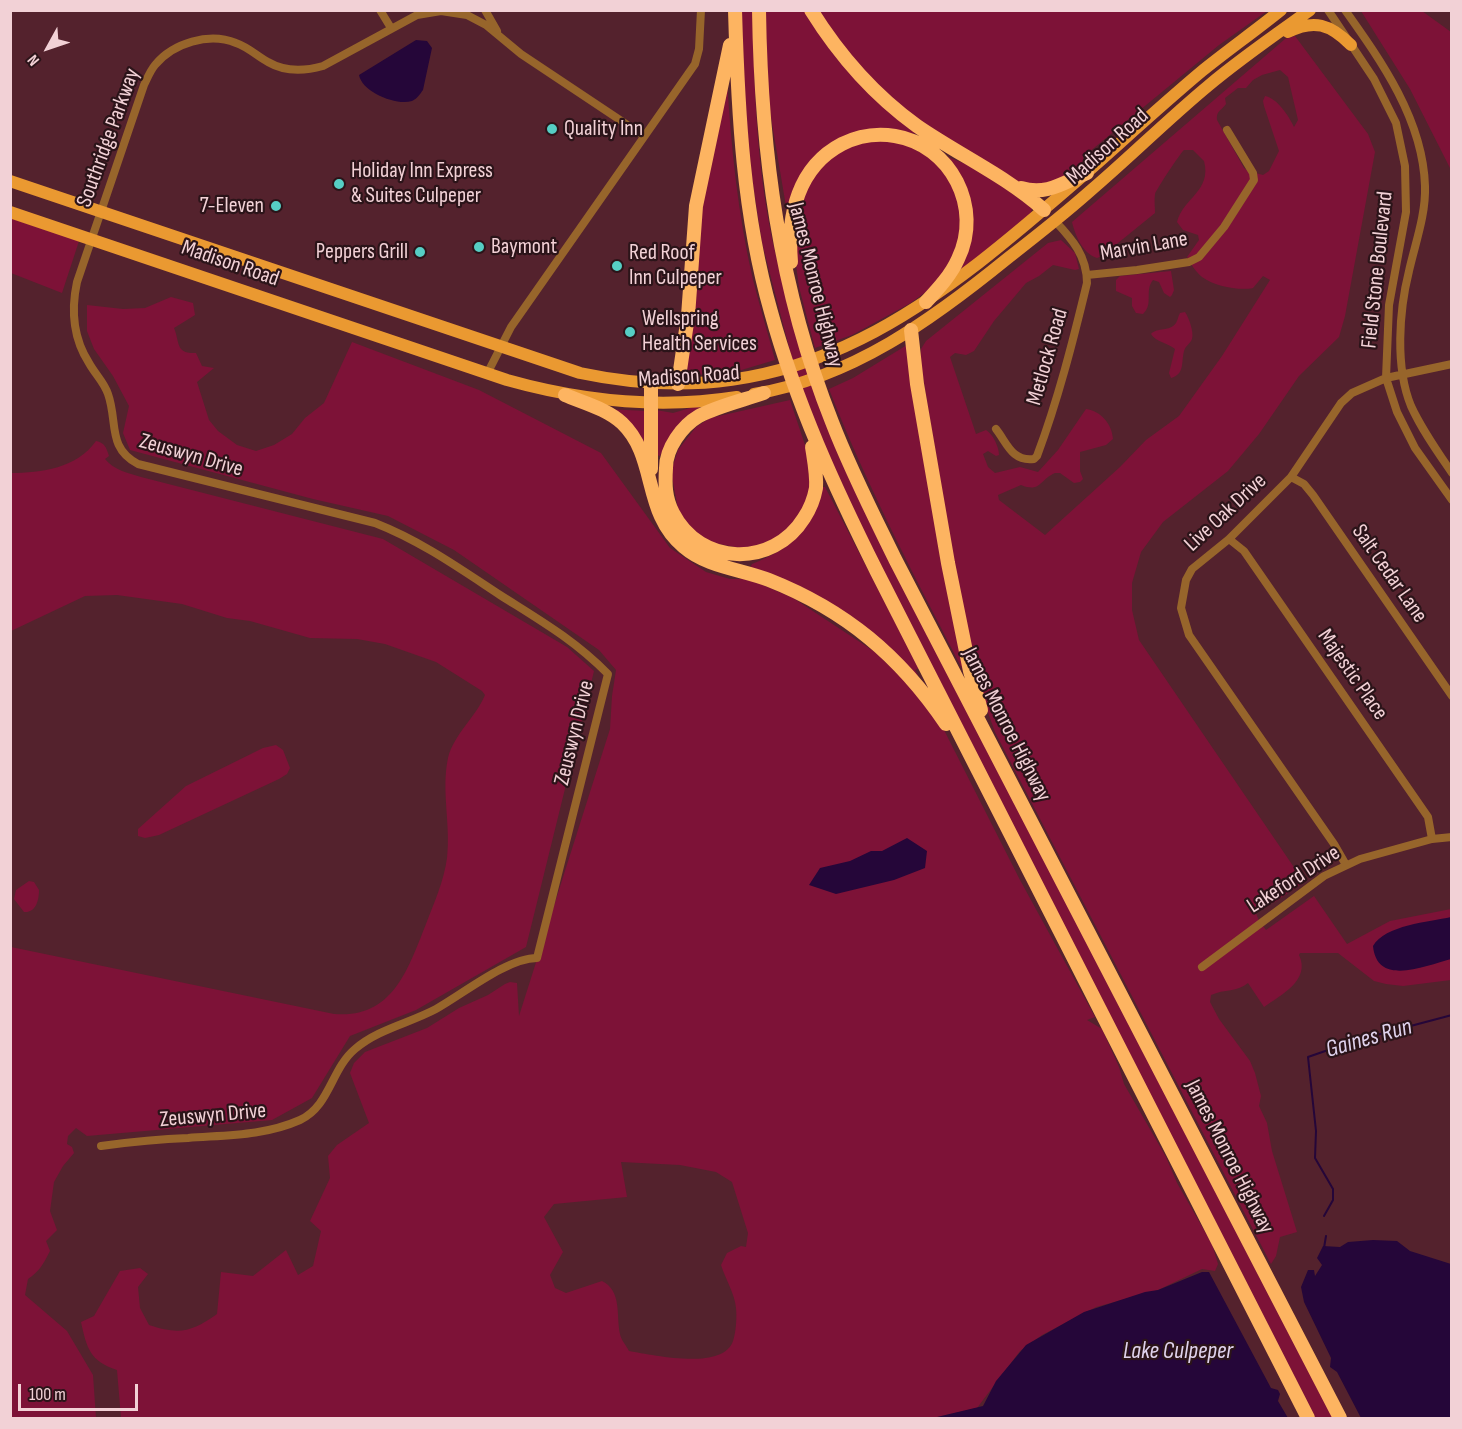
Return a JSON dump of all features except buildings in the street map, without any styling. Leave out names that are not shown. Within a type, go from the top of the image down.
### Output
[{"type":"highway","points":[[678,384],[688,316],[696,206],[721,93],[735,10]]},
{"type":"highway","name":"James Monroe Highway","points":[[735,10],[739,116],[756,244],[770,311],[808,424],[835,487],[1308,1419]]},
{"type":"highway","name":"James Monroe Highway","points":[[759,10],[761,102],[778,236],[800,326],[832,422],[864,494],[1002,765],[1340,1419]]},
{"type":"highway","points":[[811,10],[859,74],[893,106],[923,129],[1015,186],[1044,210]]},
{"type":"highway","points":[[800,326],[792,276],[789,232],[799,191],[812,168],[829,152],[847,142],[868,136],[897,136],[925,148],[950,169],[963,194],[967,214],[964,245],[953,268],[926,302]]},
{"type":"highway","points":[[1015,186],[1030,191],[1045,191],[1087,172]]},
{"type":"highway","points":[[911,330],[917,384],[962,636],[978,702],[1002,765]]},
{"type":"highway","points":[[651,384],[651,489]]},
{"type":"highway","points":[[764,393],[700,416],[682,431],[669,452],[665,486],[667,498],[678,521],[698,541],[715,550],[731,554],[754,554],[774,547],[792,534],[807,514],[816,489],[808,424]]},
{"type":"highway","points":[[565,394],[610,415],[629,431],[641,453],[662,521],[685,549],[709,561],[766,579],[804,595],[843,618],[880,646],[904,669],[924,693],[981,776]]},
{"type":"main road","name":"Madison Road","points":[[10,181],[580,373],[651,384],[712,383],[784,370],[841,349],[926,302],[967,273],[1044,210],[1201,72],[1281,10]]},
{"type":"main road","name":"Madison Road","points":[[10,212],[487,374],[532,387],[605,400],[652,403],[720,400],[764,393],[849,366],[911,330],[950,304],[1055,221],[1208,86],[1257,47],[1310,10]]},
{"type":"main road","points":[[1257,47],[1297,27],[1312,24],[1332,30],[1351,45]]},
{"type":"main road","points":[[1044,210],[1055,221]]},
{"type":"street","points":[[380,10],[391,28]]},
{"type":"street","points":[[485,10],[501,38]]},
{"type":"street","points":[[487,374],[511,327],[695,64],[699,49],[701,10]]},
{"type":"street","name":"Field Stone Boulevard","points":[[1328,10],[1374,79],[1396,123],[1405,166],[1406,212],[1389,305],[1386,378],[1397,412],[1415,448],[1452,500]]},
{"type":"street","name":"Field Stone Boulevard","points":[[1345,10],[1405,104],[1420,146],[1425,187],[1420,229],[1402,301],[1401,342],[1404,375],[1410,405],[1427,437],[1452,473]]},
{"type":"street","name":"Southridge Parkway","points":[[92,240],[144,86],[156,64],[174,50],[193,41],[218,39],[237,43],[278,66],[301,70],[312,69],[323,66],[408,19],[428,12],[468,13],[520,54],[644,136]]},
{"type":"street","name":"Marvin Lane","points":[[1087,275],[1189,262],[1204,252],[1224,227],[1254,180],[1253,173],[1227,130]]},
{"type":"street","name":"Metlock Road","points":[[996,429],[1014,455],[1030,459],[1037,456],[1077,327],[1087,275],[1078,248],[1055,221]]},
{"type":"street","name":"Zeuswyn Drive","points":[[92,240],[76,289],[74,321],[81,348],[108,394],[116,439],[124,454],[138,464],[375,523],[394,531],[429,549],[563,634],[586,652],[608,674],[537,958],[515,963],[438,1008],[366,1041],[342,1063],[328,1091],[314,1110],[301,1119],[277,1129],[251,1134],[147,1140],[101,1146]]},
{"type":"street","name":"Live Oak Drive","points":[[1346,865],[1334,844],[1189,635],[1181,608],[1186,580],[1192,569],[1229,539],[1292,477],[1341,403],[1352,393],[1386,378],[1452,364]]},
{"type":"street","name":"Salt Cedar Lane","points":[[1292,477],[1304,484],[1313,495],[1452,696]]},
{"type":"street","name":"Majestic Place","points":[[1229,539],[1244,551],[1428,817],[1432,839]]},
{"type":"street","name":"Lakeford Drive","points":[[1202,967],[1316,882],[1346,865],[1432,839],[1452,837]]},
{"type":"shaded area","points":[[741,11],[753,11],[758,136],[770,229],[813,388],[1334,1418],[1315,1418],[845,495],[797,378],[762,243],[747,146]]},
{"type":"shaded area","points":[[765,11],[807,11],[918,134],[901,132],[830,145],[789,224],[768,100]]},
{"type":"shaded area","points":[[815,11],[1267,11],[1219,45],[1083,157],[1084,164],[1070,176],[1058,183],[1021,185],[925,125],[876,86]]},
{"type":"shaded area","points":[[1361,11],[1422,11],[1451,32],[1451,170],[1410,89]]},
{"type":"shaded area","points":[[1295,36],[1368,134],[1375,152],[1345,316],[1339,337],[1299,376],[1259,434],[1228,471],[1163,522],[1141,552],[1132,583],[1132,610],[1139,640],[1304,882],[1275,902],[1268,903],[1264,900],[1254,908],[1259,921],[1266,930],[1314,896],[1347,944],[1390,921],[1451,909],[1451,980],[1403,986],[1386,984],[1374,981],[1338,953],[1300,953],[1302,964],[1298,979],[1286,992],[1264,1007],[1248,983],[1240,988],[1211,995],[1210,1002],[1219,1019],[1250,1061],[1255,1073],[1261,1096],[1259,1106],[1267,1123],[1272,1151],[1297,1232],[1280,1237],[1276,1256],[1271,1264],[995,732],[971,666],[920,359],[921,349],[926,341],[1048,243],[1061,240],[1075,253],[1079,269],[1053,265],[1026,283],[994,321],[974,351],[966,355],[955,353],[950,357],[976,434],[986,430],[997,445],[999,455],[996,456],[988,451],[983,454],[988,467],[995,473],[1020,467],[1038,472],[1058,450],[1086,409],[1101,415],[1108,423],[1113,439],[1106,445],[1080,452],[1080,471],[1083,479],[1080,482],[1074,483],[1060,473],[1055,473],[1036,487],[1021,485],[998,495],[999,500],[1045,535],[1120,467],[1146,440],[1179,416],[1222,356],[1270,280],[1263,276],[1253,288],[1227,287],[1202,277],[1187,257],[1199,240],[1198,235],[1183,230],[1177,222],[1180,214],[1201,187],[1205,171],[1204,161],[1193,150],[1184,150],[1155,194],[1155,213],[1102,256],[1097,258],[1088,253],[1078,238],[1072,222],[1285,39]],"holes":[[[1280,70],[1288,77],[1298,120],[1294,127],[1278,104],[1265,96],[1264,106],[1279,151],[1269,171],[1263,175],[1248,171],[1244,168],[1217,120],[1217,115],[1226,104],[1225,98],[1238,88],[1246,88],[1262,75]]]},
{"type":"shaded area","points":[[727,79],[733,155],[743,231],[753,280],[775,360],[738,371],[686,376],[699,208]]},
{"type":"shaded area","points":[[874,139],[906,144],[937,162],[956,189],[963,223],[954,262],[926,292],[909,304],[852,335],[815,348],[799,287],[796,265],[796,222],[809,179],[841,149]]},
{"type":"shaded area","points":[[943,155],[978,169],[1032,208],[1031,213],[958,273],[970,238]]},
{"type":"shaded area","points":[[10,218],[79,241],[62,293],[11,273]]},
{"type":"shaded area","points":[[1171,271],[1174,290],[1172,295],[1170,297],[1164,293],[1159,282],[1153,280],[1149,289],[1148,306],[1143,314],[1136,313],[1132,306],[1132,298],[1116,291],[1116,280],[1120,276]]},
{"type":"shaded area","points":[[171,297],[193,303],[195,315],[174,328],[179,346],[189,353],[196,353],[202,366],[214,368],[197,382],[209,420],[218,431],[237,445],[256,451],[274,445],[292,434],[305,418],[324,403],[352,342],[479,390],[601,453],[670,548],[706,572],[730,579],[749,579],[793,598],[875,652],[910,686],[944,730],[1020,880],[1095,1017],[1087,1020],[1102,1029],[1124,1084],[1212,1244],[1218,1264],[1215,1271],[1202,1269],[1158,1290],[1096,1307],[1042,1335],[1020,1351],[977,1408],[933,1418],[121,1418],[117,1370],[101,1362],[91,1353],[81,1322],[94,1316],[120,1271],[140,1268],[148,1274],[138,1287],[140,1308],[149,1325],[177,1331],[200,1325],[217,1314],[221,1272],[253,1276],[286,1250],[298,1275],[313,1266],[321,1231],[310,1221],[330,1178],[328,1156],[337,1145],[369,1123],[350,1073],[354,1063],[365,1052],[427,1028],[459,1008],[510,982],[517,983],[519,1016],[610,729],[616,670],[599,650],[454,550],[388,516],[313,499],[130,450],[123,433],[129,406],[113,376],[94,349],[87,331],[87,305],[123,309],[145,308]],"holes":[[[621,1162],[680,1165],[716,1172],[732,1182],[748,1233],[746,1247],[741,1246],[727,1253],[721,1265],[732,1292],[736,1320],[733,1341],[727,1350],[716,1356],[686,1359],[629,1351],[621,1336],[617,1304],[613,1291],[608,1285],[602,1281],[566,1293],[555,1288],[550,1275],[563,1252],[544,1217],[554,1204],[627,1197]]]},
{"type":"shaded area","points":[[1185,312],[1191,325],[1192,339],[1184,351],[1179,374],[1171,378],[1169,373],[1175,349],[1151,334],[1173,326],[1180,313]]},
{"type":"shaded area","points":[[907,345],[967,678],[877,499],[829,389],[853,378]]},
{"type":"shaded area","points":[[790,400],[813,476],[809,501],[785,536],[745,549],[709,542],[691,530],[678,509],[672,477],[678,450],[696,427],[710,418]]},
{"type":"shaded area","points":[[697,406],[702,409],[672,436],[660,456],[654,454],[656,410],[673,413]]},
{"type":"shaded area","points":[[605,409],[647,411],[646,450]]},
{"type":"shaded area","points":[[96,441],[106,448],[109,456],[105,459],[126,472],[383,539],[567,647],[594,671],[526,947],[416,1010],[350,1036],[312,1098],[272,1120],[87,1136],[76,1128],[68,1136],[67,1144],[72,1147],[74,1153],[54,1182],[50,1211],[57,1230],[46,1241],[50,1251],[41,1267],[28,1279],[25,1295],[67,1331],[93,1375],[96,1418],[11,1418],[11,947],[334,1014],[354,1013],[371,1008],[384,1000],[405,974],[438,892],[446,867],[448,846],[445,783],[448,758],[455,741],[485,695],[436,662],[385,644],[357,639],[310,638],[250,621],[227,618],[182,604],[117,595],[85,596],[11,631],[11,473],[46,470],[69,463],[88,450]]},
{"type":"shaded area","points":[[821,487],[825,487],[919,668],[915,670],[918,675],[914,678],[895,657],[750,568],[752,564],[780,551],[798,536],[811,515]]},
{"type":"shaded area","points":[[276,745],[283,750],[290,768],[287,774],[159,835],[145,838],[138,836],[138,829],[186,786],[263,748]]},
{"type":"shaded area","points":[[29,881],[34,882],[39,890],[38,898],[34,908],[24,912],[14,899],[16,890]]},
{"type":"water","points":[[416,40],[427,41],[432,48],[423,90],[417,98],[412,101],[397,101],[381,96],[366,87],[359,75]]},
{"type":"water","points":[[907,838],[927,851],[925,868],[894,880],[836,894],[809,885],[820,868],[850,861],[871,851],[882,851]]},
{"type":"water","points":[[1451,917],[1451,959],[1404,971],[1384,967],[1377,959],[1373,946],[1387,933],[1408,925]]},
{"type":"water","points":[[1397,1241],[1410,1251],[1451,1264],[1451,1418],[1361,1418],[1337,1372],[1330,1367],[1331,1358],[1304,1302],[1301,1287],[1308,1270],[1314,1270],[1315,1276],[1322,1265],[1317,1258],[1323,1246],[1340,1247],[1348,1242]]},
{"type":"water","name":"Lake Culpeper","points":[[1202,1272],[1209,1272],[1271,1388],[1278,1390],[1280,1394],[1278,1401],[1288,1418],[933,1418],[983,1406],[996,1381],[1026,1345],[1084,1312],[1158,1290]]},
{"type":"waterway","name":"Gaines Run","points":[[1324,1216],[1333,1200],[1333,1189],[1315,1158],[1316,1131],[1308,1057],[1354,1041],[1452,1015]]},
{"type":"waterway","name":"Gaines Run","points":[[1324,1248],[1326,1236]]},
{"type":"place","name":"Quality Inn","points":[[552,129]]},
{"type":"place","name":"Holiday Inn Express & Suites Culpeper","points":[[339,184]]},
{"type":"place","name":"7-Eleven","points":[[276,206]]},
{"type":"place","name":"Baymont","points":[[479,247]]},
{"type":"place","name":"Peppers Grill","points":[[420,252]]},
{"type":"place","name":"Red Roof Inn Culpeper","points":[[617,266]]},
{"type":"place","name":"Wellspring Health Services","points":[[630,332]]}]
